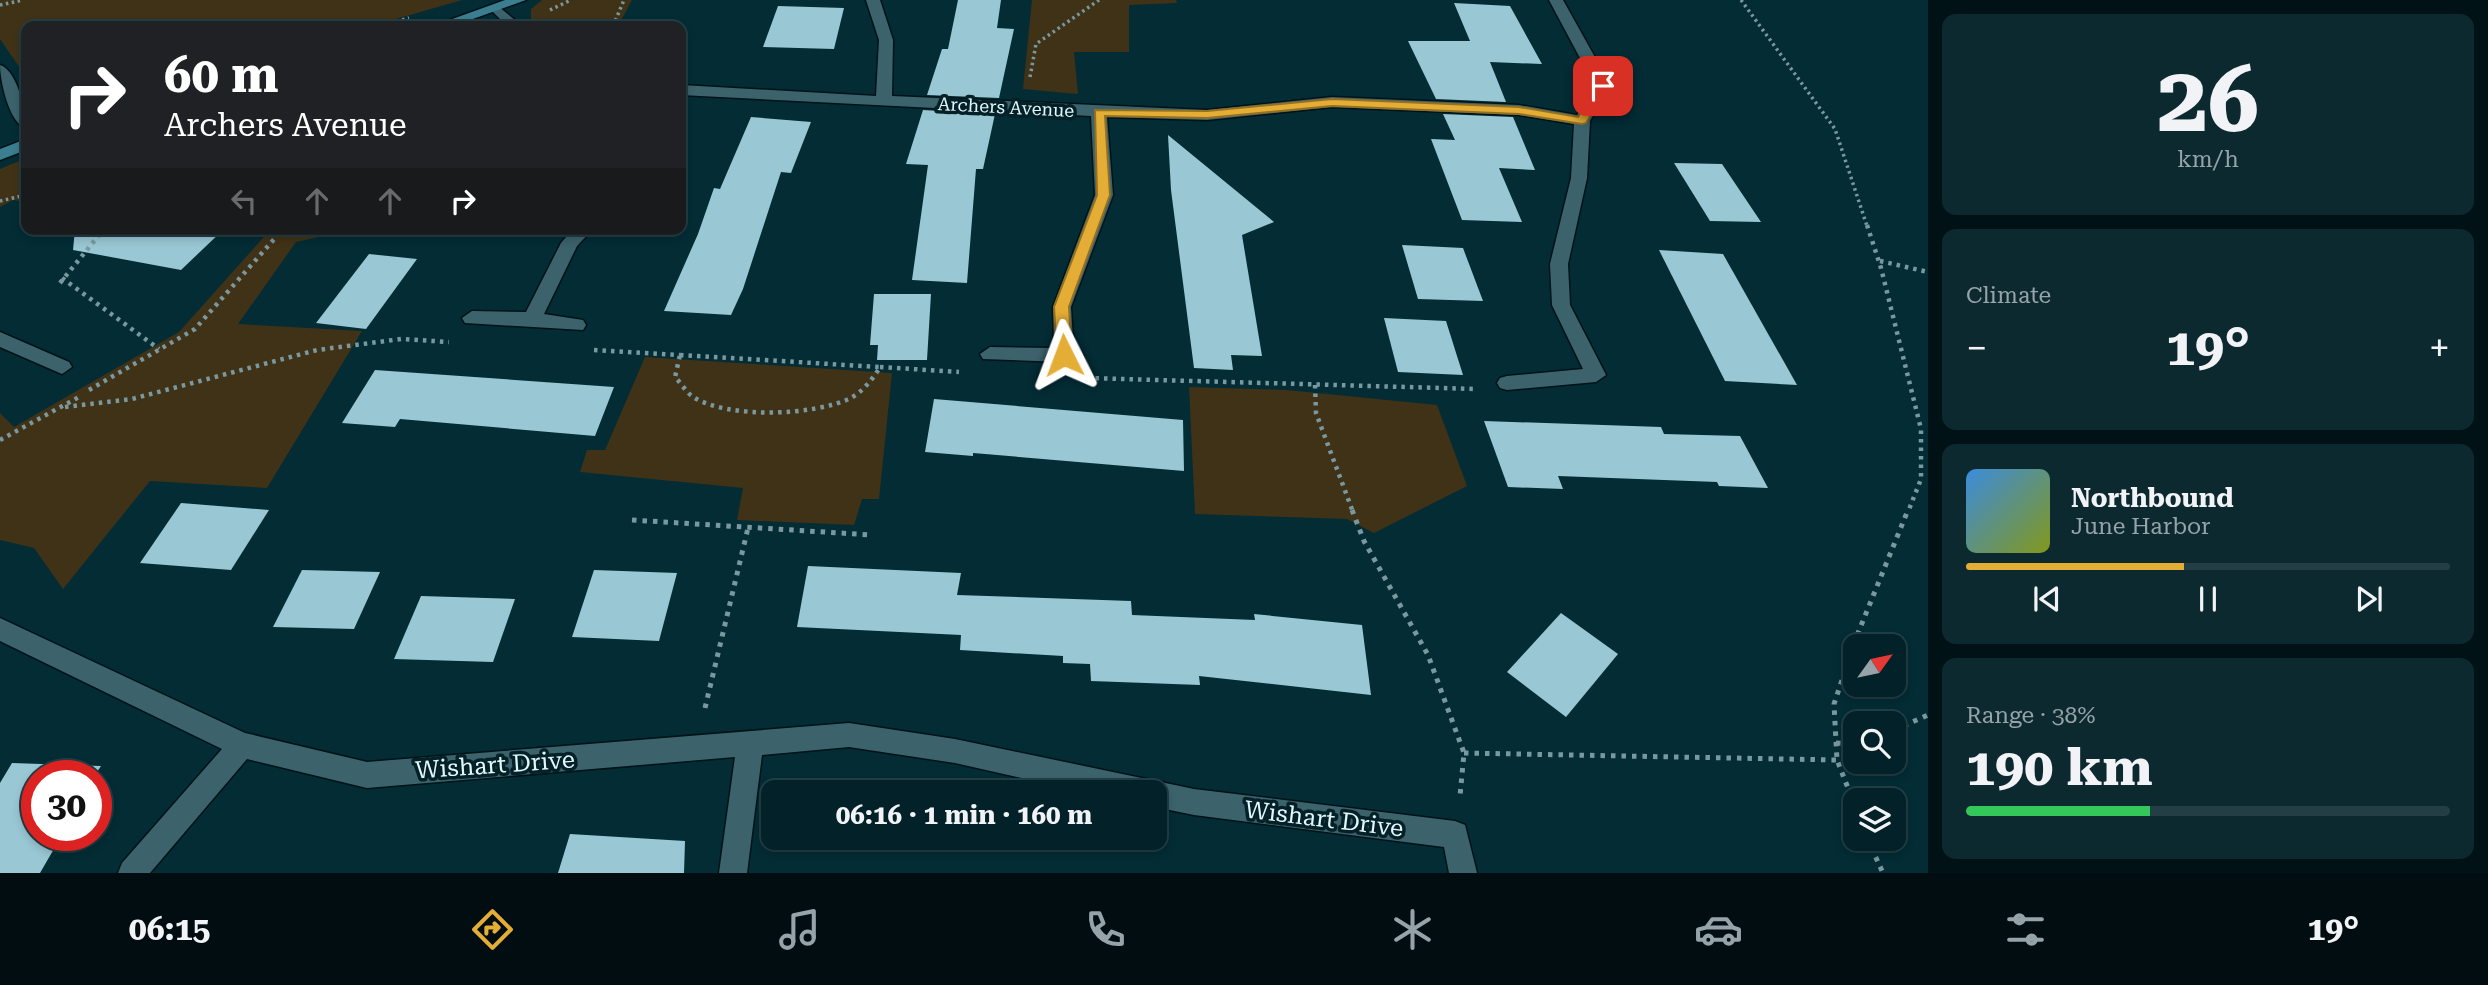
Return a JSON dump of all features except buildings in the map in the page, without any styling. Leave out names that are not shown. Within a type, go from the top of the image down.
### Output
[{"type":"street","points":[[458,21],[498,10],[519,0]]},
{"type":"street","points":[[873,0],[886,40],[884,100]]},
{"type":"street","points":[[1507,383],[1596,375],[1561,305],[1559,264],[1579,178],[1582,121],[1603,86],[1556,0]]},
{"type":"street","points":[[498,10],[510,21]]},
{"type":"street","points":[[0,69],[21,113]]},
{"type":"street","name":"Archers Avenue","points":[[686,90],[1099,112],[1207,115],[1332,102],[1519,110],[1582,121]]},
{"type":"street","points":[[990,354],[1064,355],[1062,307],[1104,195],[1099,112]]},
{"type":"street","points":[[0,155],[21,146]]},
{"type":"street","points":[[532,319],[570,243],[578,235]]},
{"type":"street","points":[[472,318],[532,319],[576,325]]},
{"type":"street","points":[[0,339],[62,367]]},
{"type":"street","name":"Wishart Drive","points":[[0,629],[242,745],[367,775],[750,746],[849,735],[955,751],[1089,780]]},
{"type":"street","points":[[132,873],[242,745]]},
{"type":"street","points":[[733,873],[750,746]]},
{"type":"street","name":"Wishart Drive","points":[[1167,796],[1455,835]]},
{"type":"street","points":[[1455,835],[1462,873]]},
{"type":"path","points":[[0,5],[23,0]]},
{"type":"path","points":[[615,21],[624,0]]},
{"type":"path","points":[[1025,108],[1036,44],[1099,0]]},
{"type":"path","points":[[1741,0],[1835,129],[1879,261],[1921,429],[1921,479],[1856,638],[1834,704],[1837,760],[1848,788]]},
{"type":"path","points":[[0,201],[21,196]]},
{"type":"path","points":[[99,235],[61,280],[159,349]]},
{"type":"path","points":[[0,440],[65,407],[97,384],[195,329],[278,235]]},
{"type":"path","points":[[1879,261],[1928,272]]},
{"type":"path","points":[[65,407],[132,399],[317,350],[401,339],[459,343]]},
{"type":"path","points":[[589,350],[961,372]]},
{"type":"path","points":[[680,355],[675,377],[694,397],[739,411],[821,409],[852,397],[872,380],[881,366]]},
{"type":"path","points":[[1086,377],[1497,390],[1507,383]]},
{"type":"path","points":[[1315,385],[1316,414],[1364,541],[1428,655],[1464,753],[1455,835]]},
{"type":"path","points":[[1921,479],[1928,480]]},
{"type":"path","points":[[632,520],[872,535]]},
{"type":"path","points":[[698,750],[748,528]]},
{"type":"path","points":[[1906,725],[1928,715]]},
{"type":"path","points":[[1836,743],[1843,743]]},
{"type":"path","points":[[1464,753],[1837,760]]},
{"type":"path","points":[[1873,851],[1883,873]]},
{"type":"shaded area","points":[[0,0],[462,0],[389,21],[21,21],[21,70],[0,39]]},
{"type":"shaded area","points":[[542,0],[632,0],[621,21],[531,21],[531,9]]},
{"type":"shaded area","points":[[1032,0],[1176,0],[1177,3],[1129,5],[1129,52],[1074,52],[1078,94],[1023,89]]},
{"type":"shaded area","points":[[21,160],[21,201],[13,200],[0,207],[0,169]]},
{"type":"shaded area","points":[[266,235],[328,235],[296,242],[238,324],[362,331],[267,488],[150,481],[63,589],[34,548],[0,540],[0,413],[14,427],[179,332]]},
{"type":"shaded area","points":[[645,357],[892,373],[879,499],[862,499],[854,525],[737,520],[743,488],[580,472],[587,450],[605,450]]},
{"type":"shaded area","points":[[1189,387],[1287,390],[1437,405],[1467,486],[1374,533],[1347,519],[1195,514]]},
{"type":"route","points":[[1064,355],[1062,307],[1104,195],[1099,112],[1207,115],[1332,102],[1519,110],[1582,121],[1603,86]]}]
